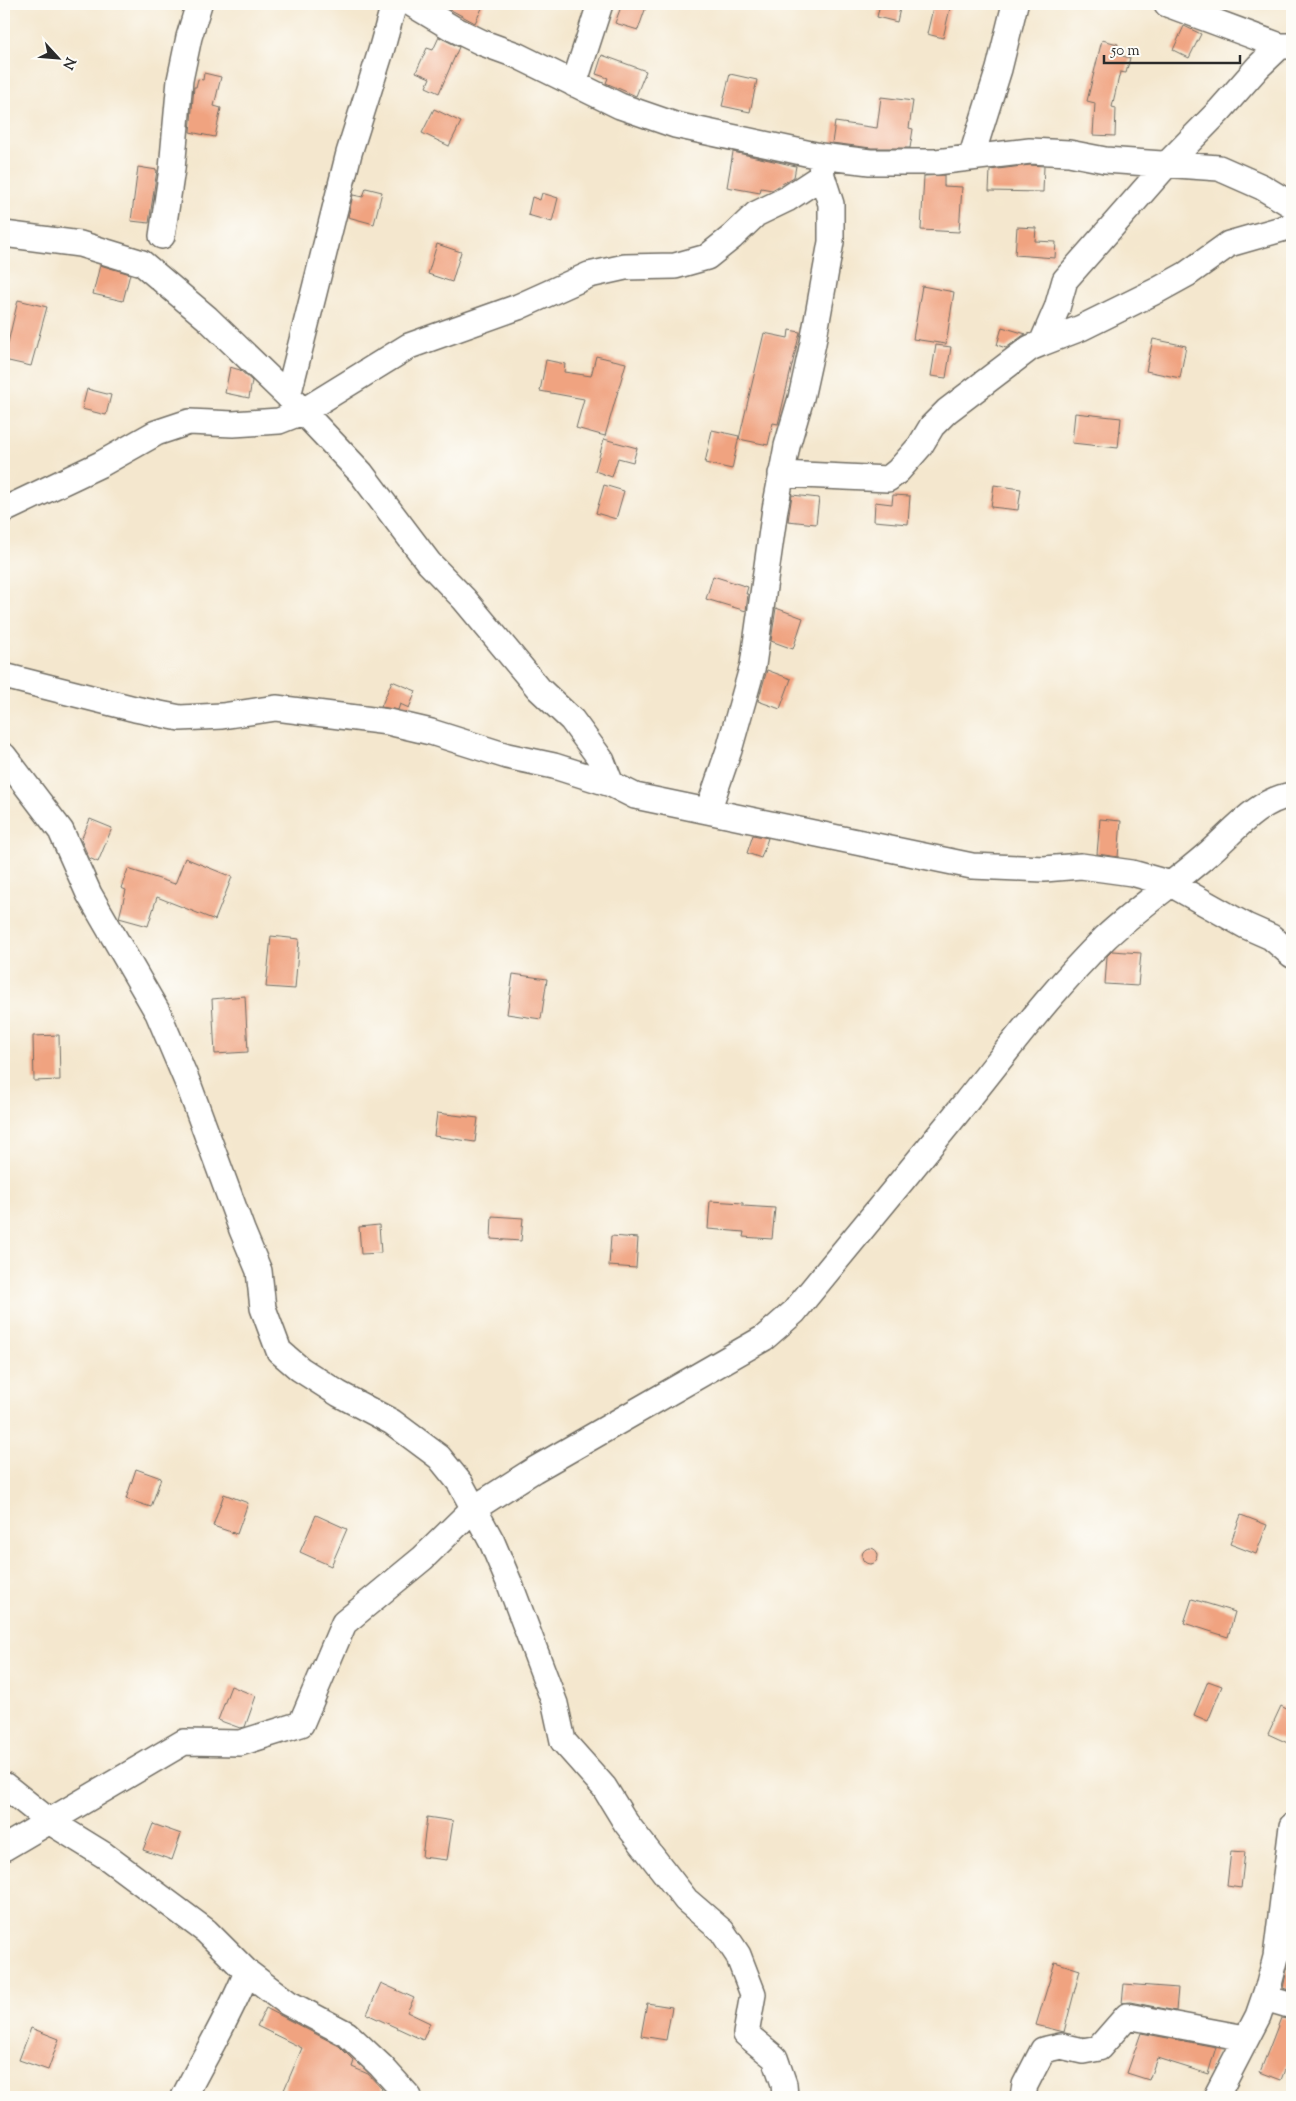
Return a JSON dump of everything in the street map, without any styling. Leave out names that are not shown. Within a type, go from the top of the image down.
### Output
[{"type":"street","points":[[162,236],[171,179],[180,80],[189,37],[199,4]]},
{"type":"street","points":[[295,404],[349,152],[382,51],[394,4]]},
{"type":"street","points":[[412,4],[452,28],[483,43],[516,55],[620,106],[675,125],[821,166],[870,162],[936,162],[1030,151],[1069,153],[1105,160],[1219,168],[1262,187],[1292,205]]},
{"type":"street","points":[[574,84],[600,4]]},
{"type":"street","points":[[971,158],[999,69],[1016,4]]},
{"type":"street","points":[[1168,4],[1286,46]]},
{"type":"street","points":[[1042,343],[1057,308],[1065,280],[1168,164],[1258,67],[1286,46]]},
{"type":"street","points":[[4,510],[101,464],[156,433],[189,422],[233,424],[279,421],[295,404],[409,346],[518,307],[589,275],[625,267],[675,266],[707,257],[756,214],[787,199],[821,166]]},
{"type":"street","points":[[708,811],[729,750],[754,665],[775,509],[813,343],[831,242],[831,204],[821,166]]},
{"type":"street","points":[[782,474],[888,479],[920,446],[932,426],[947,411],[1030,348],[1081,328],[1158,290],[1187,274],[1229,244],[1292,226]]},
{"type":"street","points":[[4,234],[80,244],[142,263],[208,318],[295,404],[361,473],[429,563],[464,599],[539,689],[572,720],[602,761],[611,784]]},
{"type":"street","points":[[4,676],[135,709],[180,718],[222,716],[276,708],[388,722],[431,732],[507,756],[554,766],[611,784],[636,796],[972,866],[1044,869],[1081,866],[1132,873],[1171,884],[1246,926],[1271,937],[1292,955]]},
{"type":"street","points":[[4,756],[61,831],[88,894],[158,1013],[189,1086],[259,1271],[263,1308],[279,1351],[300,1369],[339,1394],[392,1422],[439,1457],[460,1484],[472,1510],[492,1542],[555,1704],[563,1741],[604,1788],[626,1823],[680,1892],[722,1931],[738,1955],[753,1994],[746,2034],[775,2058],[784,2084],[785,2097]]},
{"type":"street","points":[[4,1848],[184,1742],[240,1744],[301,1724],[344,1623],[423,1558],[472,1510],[534,1470],[764,1338],[794,1312],[967,1101],[1044,1002],[1106,938],[1211,852],[1235,828],[1261,808],[1284,796],[1292,795]]},
{"type":"street","points":[[4,1785],[50,1821],[104,1855],[154,1891],[206,1931],[247,1972],[288,2003],[347,2034],[410,2097]]},
{"type":"street","points":[[1216,2097],[1258,2016],[1265,1998],[1276,1957],[1292,1826]]},
{"type":"street","points":[[184,2097],[234,2005],[247,1972]]},
{"type":"street","points":[[1265,1998],[1292,2006]]},
{"type":"street","points":[[1023,2097],[1026,2085],[1043,2050],[1061,2046],[1083,2051],[1099,2048],[1127,2016],[1245,2038]]},
{"type":"building","points":[[440,4],[484,4],[475,23]]},
{"type":"building","points":[[622,4],[647,4],[638,30],[615,23]]},
{"type":"building","points":[[880,4],[901,4],[897,22],[877,17]]},
{"type":"building","points":[[934,4],[951,4],[943,38],[927,34]]},
{"type":"building","points":[[1184,26],[1201,34],[1189,58],[1173,50]]},
{"type":"building","points":[[439,37],[459,47],[439,93],[426,87],[430,78],[416,72],[427,48],[433,50]]},
{"type":"building","points":[[1102,40],[1118,44],[1115,54],[1130,58],[1126,73],[1120,72],[1112,107],[1116,108],[1115,136],[1093,135],[1095,103],[1087,101]]},
{"type":"building","points":[[602,55],[646,71],[636,96],[606,83],[608,78],[596,74]]},
{"type":"building","points":[[204,73],[221,77],[214,106],[221,108],[215,137],[190,132],[194,87],[196,87],[198,79],[203,80]]},
{"type":"building","points":[[730,74],[757,80],[750,112],[722,106]]},
{"type":"building","points":[[881,97],[913,101],[909,128],[913,129],[910,148],[871,148],[832,143],[835,122],[877,128]]},
{"type":"building","points":[[434,109],[461,122],[449,146],[422,133]]},
{"type":"building","points":[[733,152],[796,166],[794,177],[772,190],[761,188],[760,193],[727,187]]},
{"type":"building","points":[[1030,165],[1044,166],[1043,192],[989,191],[990,170]]},
{"type":"building","points":[[138,167],[157,170],[149,223],[131,221]]},
{"type":"building","points":[[944,175],[944,186],[962,187],[959,232],[921,230],[924,176]]},
{"type":"building","points":[[366,188],[382,192],[374,224],[348,217],[353,195],[363,197]]},
{"type":"building","points":[[542,193],[558,198],[552,222],[528,215],[532,197],[540,200]]},
{"type":"building","points":[[1017,227],[1036,228],[1035,241],[1056,242],[1055,258],[1015,255]]},
{"type":"building","points":[[437,244],[461,252],[452,282],[428,274]]},
{"type":"building","points":[[100,265],[130,274],[123,301],[93,294]]},
{"type":"building","points":[[922,286],[954,292],[946,344],[913,339]]},
{"type":"building","points":[[18,300],[47,307],[31,366],[4,360]]},
{"type":"building","points":[[1002,327],[1026,334],[1006,348],[997,345]]},
{"type":"building","points":[[789,330],[800,332],[778,424],[773,423],[768,445],[739,439],[764,333],[788,338]]},
{"type":"building","points":[[1153,339],[1186,346],[1180,378],[1146,371]]},
{"type":"building","points":[[936,345],[951,347],[946,378],[931,376]]},
{"type":"building","points":[[596,356],[626,363],[605,436],[576,428],[584,399],[540,391],[546,360],[565,364],[564,372],[591,376]]},
{"type":"building","points":[[230,367],[240,370],[252,381],[249,398],[225,393]]},
{"type":"building","points":[[87,389],[111,395],[106,415],[82,409]]},
{"type":"building","points":[[1075,413],[1121,418],[1118,448],[1072,443]]},
{"type":"building","points":[[712,430],[739,436],[732,469],[705,463]]},
{"type":"building","points":[[604,439],[637,448],[633,462],[618,458],[612,477],[595,471]]},
{"type":"building","points":[[604,485],[624,491],[616,519],[596,513]]},
{"type":"building","points":[[994,485],[1021,489],[1018,510],[991,507]]},
{"type":"building","points":[[792,495],[819,498],[816,524],[788,521]]},
{"type":"building","points":[[893,495],[910,496],[908,524],[874,521],[875,502],[892,504]]},
{"type":"building","points":[[713,576],[748,587],[746,611],[706,599]]},
{"type":"building","points":[[776,608],[803,618],[793,649],[771,641]]},
{"type":"building","points":[[767,670],[791,679],[780,709],[758,701]]},
{"type":"building","points":[[392,681],[416,691],[409,708],[400,704],[398,710],[381,707]]},
{"type":"building","points":[[90,819],[112,828],[98,862],[89,858],[81,840]]},
{"type":"building","points":[[1100,819],[1121,821],[1118,857],[1097,854]]},
{"type":"building","points":[[753,835],[768,838],[761,858],[747,853]]},
{"type":"building","points":[[185,858],[232,877],[215,920],[157,897],[148,926],[119,918],[126,890],[121,888],[128,869],[175,884]]},
{"type":"building","points":[[271,936],[299,939],[295,989],[266,987]]},
{"type":"building","points":[[1112,951],[1141,953],[1138,986],[1105,984],[1107,956]]},
{"type":"building","points":[[513,974],[547,979],[541,1019],[507,1014]]},
{"type":"building","points":[[245,996],[248,1052],[215,1054],[212,999]]},
{"type":"building","points":[[59,1035],[60,1080],[34,1081],[33,1036]]},
{"type":"building","points":[[437,1113],[478,1118],[475,1142],[434,1136]]},
{"type":"building","points":[[710,1201],[743,1203],[743,1206],[775,1208],[772,1239],[743,1237],[744,1232],[708,1229]]},
{"type":"building","points":[[492,1216],[523,1218],[521,1241],[491,1239]]},
{"type":"building","points":[[379,1225],[381,1253],[361,1254],[359,1227]]},
{"type":"building","points":[[611,1236],[638,1238],[636,1268],[609,1266]]},
{"type":"building","points":[[136,1469],[161,1478],[151,1507],[126,1499]]},
{"type":"building","points":[[224,1494],[248,1503],[237,1534],[213,1526]]},
{"type":"building","points":[[316,1515],[347,1529],[331,1566],[300,1552]]},
{"type":"building","points":[[1241,1515],[1267,1525],[1256,1554],[1230,1544]]},
{"type":"building","points":[[870,1548],[878,1556],[870,1564],[862,1556]]},
{"type":"building","points":[[1192,1599],[1235,1612],[1228,1637],[1184,1623]]},
{"type":"building","points":[[1208,1681],[1222,1686],[1208,1721],[1194,1715]]},
{"type":"building","points":[[231,1686],[256,1696],[245,1727],[240,1728],[218,1720]]},
{"type":"building","points":[[1281,1706],[1292,1712],[1292,1745],[1268,1734]]},
{"type":"building","points":[[427,1817],[453,1821],[447,1860],[422,1857]]},
{"type":"building","points":[[153,1824],[181,1834],[172,1860],[143,1850]]},
{"type":"building","points":[[1231,1851],[1245,1852],[1241,1888],[1227,1886]]},
{"type":"building","points":[[1292,1951],[1292,1991],[1283,1988]]},
{"type":"building","points":[[1055,1962],[1080,1970],[1064,2032],[1036,2025]]},
{"type":"building","points":[[381,1983],[414,1998],[407,2012],[430,2023],[423,2040],[367,2014]]},
{"type":"building","points":[[1124,1984],[1178,1988],[1176,2011],[1130,2002],[1122,2003]]},
{"type":"building","points":[[647,2003],[672,2007],[666,2040],[641,2036]]},
{"type":"building","points":[[266,2008],[339,2046],[354,2061],[352,2067],[368,2074],[382,2089],[379,2097],[301,2097],[284,2090],[302,2048],[257,2026]]},
{"type":"building","points":[[1281,2018],[1292,2020],[1292,2051],[1281,2080],[1260,2072]]},
{"type":"building","points":[[31,2028],[59,2039],[48,2070],[19,2060]]},
{"type":"building","points":[[1141,2033],[1216,2047],[1208,2074],[1157,2058],[1149,2080],[1127,2073]]}]
